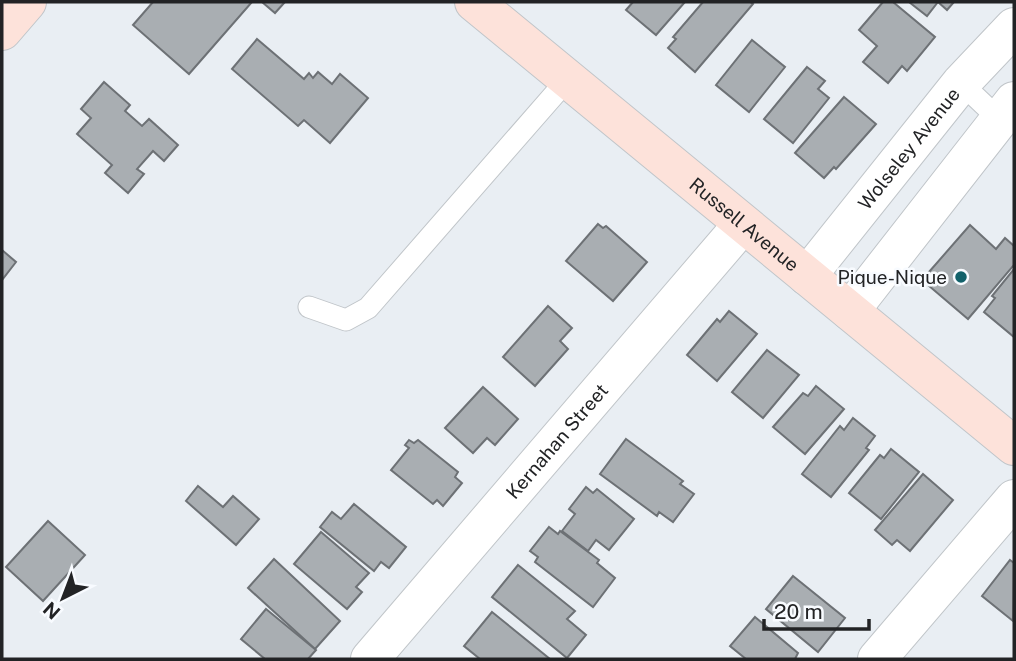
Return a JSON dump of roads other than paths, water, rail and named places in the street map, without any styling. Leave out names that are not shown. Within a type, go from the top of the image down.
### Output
[{"type":"street","points":[[2,31],[27,2]]},
{"type":"street","name":"Russell Avenue","points":[[474,2],[1014,446]]},
{"type":"street","name":"Wolseley Avenue","points":[[807,276],[961,83],[1014,27]]},
{"type":"street","points":[[849,311],[1007,110]]},
{"type":"street","name":"Kernahan Street","points":[[370,659],[743,224]]},
{"type":"street","points":[[877,659],[1014,499]]},
{"type":"lane","points":[[309,307],[346,320],[368,308],[567,80]]},
{"type":"lane","points":[[961,83],[1007,110]]},
{"type":"place","name":"Pique-Nique","points":[[961,277]]}]
